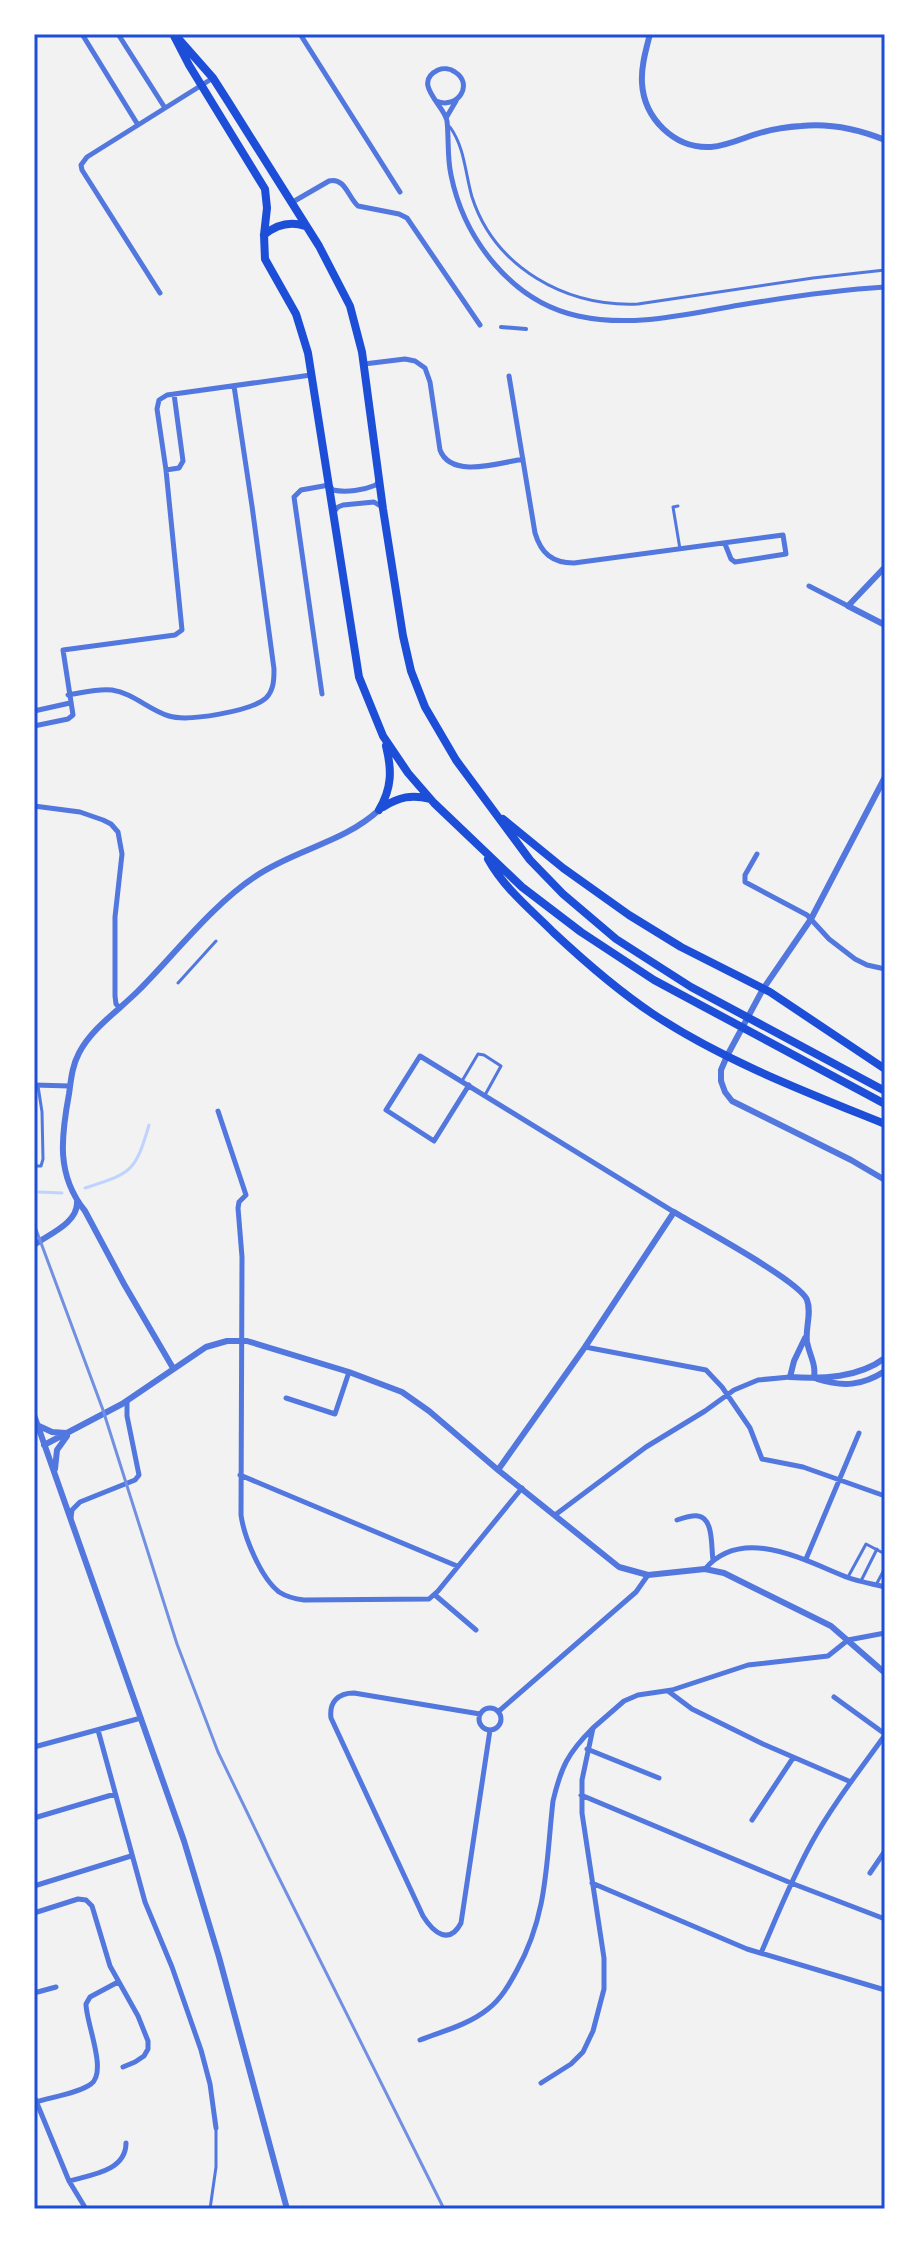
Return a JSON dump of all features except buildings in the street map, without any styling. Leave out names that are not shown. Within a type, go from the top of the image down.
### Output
[{"type":"main road","points":[[173,34],[213,78],[346,296],[364,364],[403,636],[416,687],[434,726],[488,805],[541,872],[616,939],[683,983],[885,1091]]},
{"type":"main road","points":[[173,34],[265,189],[265,259],[300,323],[312,375],[359,677],[383,736],[390,764],[387,796],[379,810]]},
{"type":"main road","points":[[264,235],[275,227],[289,223],[306,227]]},
{"type":"main road","points":[[383,736],[403,767],[430,799],[522,887],[554,912],[629,965],[885,1104]]},
{"type":"main road","points":[[379,810],[407,796],[430,799]]},
{"type":"main road","points":[[488,805],[531,844],[598,895],[669,941],[763,989],[885,1069]]},
{"type":"main road","points":[[484,851],[507,886],[583,959],[652,1013],[727,1056],[885,1124]]},
{"type":"street","points":[[82,34],[138,125]]},
{"type":"street","points":[[118,34],[165,108]]},
{"type":"street","points":[[300,34],[400,192]]},
{"type":"street","points":[[650,34],[642,74],[645,99],[659,124],[679,140],[711,147],[771,130],[818,125],[852,129],[885,140]]},
{"type":"street","points":[[447,121],[428,92],[431,75],[441,69],[453,70],[461,78],[463,89],[447,121],[447,153],[452,181],[464,215],[495,266],[531,296],[560,311],[602,320],[647,321],[793,296],[885,287]]},
{"type":"street","points":[[160,293],[82,170],[82,163],[213,78]]},
{"type":"street","points":[[436,101],[447,104],[457,99]]},
{"type":"street","points":[[291,203],[336,180],[341,182],[358,206],[407,218],[480,325]]},
{"type":"street","points":[[501,327],[526,329]]},
{"type":"street","points":[[364,364],[405,359],[425,368],[440,450],[443,458],[451,464],[467,467],[523,459]]},
{"type":"street","points":[[34,726],[70,718],[73,713],[63,650],[175,635],[182,631],[157,404],[163,397],[174,394],[312,375]]},
{"type":"street","points":[[509,376],[536,535],[550,558],[571,563],[783,535],[786,554],[735,562],[725,544]]},
{"type":"street","points":[[68,695],[105,689],[116,691],[163,714],[183,718],[249,708],[270,694],[274,669],[234,386]]},
{"type":"street","points":[[166,470],[179,468],[183,461],[174,394]]},
{"type":"street","points":[[322,694],[294,499],[299,490],[329,485],[340,492],[374,486],[379,479]]},
{"type":"street","points":[[333,513],[338,507],[357,503],[374,502],[383,507]]},
{"type":"street","points":[[848,606],[885,567]]},
{"type":"street","points":[[809,586],[885,625]]},
{"type":"street","points":[[34,711],[70,703]]},
{"type":"street","points":[[885,777],[811,919],[763,989],[721,1070],[721,1081],[732,1101],[829,1148],[885,1180]]},
{"type":"street","points":[[34,806],[80,812],[111,824],[118,832],[122,848],[115,917],[115,996],[120,1008]]},
{"type":"street","points":[[173,1368],[85,1211],[77,1202],[66,1173],[61,1141],[75,1062],[91,1036],[229,897],[289,857],[348,833],[379,810]]},
{"type":"street","points":[[757,854],[745,875],[745,882],[811,919],[850,956],[864,964],[885,969]]},
{"type":"street","points":[[469,1085],[434,1141],[386,1110],[420,1056],[469,1085],[674,1212],[770,1269],[806,1297],[806,1335],[815,1365],[814,1378]]},
{"type":"street","points":[[36,1085],[70,1086]]},
{"type":"street","points":[[218,1111],[245,1193],[238,1208],[242,1257],[241,1515],[245,1533],[268,1578],[282,1594],[304,1600],[426,1599],[435,1595],[522,1488]]},
{"type":"street","points":[[34,1245],[75,1214],[77,1202]]},
{"type":"street","points":[[498,1470],[585,1347],[674,1212]]},
{"type":"street","points":[[790,1377],[806,1335]]},
{"type":"street","points":[[44,1445],[125,1402],[211,1345],[242,1340],[266,1345],[405,1394],[615,1564],[648,1575],[705,1569],[731,1576],[822,1621],[885,1673]]},
{"type":"street","points":[[585,1347],[700,1368],[712,1375],[728,1395],[753,1433],[762,1459],[803,1467],[885,1496]]},
{"type":"street","points":[[555,1515],[646,1447],[742,1385],[776,1376],[814,1378],[857,1373],[885,1358]]},
{"type":"street","points":[[814,1378],[843,1385],[856,1384],[880,1372],[877,1364]]},
{"type":"street","points":[[286,1398],[335,1414],[349,1372]]},
{"type":"street","points":[[71,1518],[74,1507],[135,1480],[140,1472],[125,1402]]},
{"type":"street","points":[[34,1415],[184,1841],[215,1942],[287,2209]]},
{"type":"street","points":[[37,1424],[61,1438]]},
{"type":"street","points":[[806,1559],[859,1433]]},
{"type":"street","points":[[55,1474],[56,1453],[61,1438]]},
{"type":"street","points":[[240,1475],[457,1566]]},
{"type":"street","points":[[677,1520],[698,1516],[706,1519],[713,1560]]},
{"type":"street","points":[[705,1569],[713,1560],[731,1552],[775,1550],[885,1587]]},
{"type":"street","points":[[499,1711],[636,1592],[648,1575]]},
{"type":"street","points":[[435,1595],[476,1630]]},
{"type":"street","points":[[420,2040],[477,2017],[499,1999],[513,1977],[531,1941],[540,1912],[553,1801],[560,1777],[570,1753],[593,1728],[627,1699],[641,1694],[667,1691],[762,1662],[828,1656],[848,1640],[885,1633]]},
{"type":"street","points":[[667,1691],[692,1709],[851,1782]]},
{"type":"street","points":[[354,1693],[480,1714],[489,1707],[499,1711],[501,1716],[500,1724],[490,1730],[461,1923],[451,1934],[439,1934],[423,1916],[331,1718],[331,1707],[337,1697],[354,1693]]},
{"type":"street","points":[[761,1953],[814,1837],[885,1735],[834,1697]]},
{"type":"street","points":[[480,1714],[481,1725],[490,1730]]},
{"type":"street","points":[[34,1747],[141,1718]]},
{"type":"street","points":[[541,2083],[571,2064],[583,2052],[593,2031],[605,1981],[581,1795],[593,1728]]},
{"type":"street","points":[[98,1730],[148,1911],[172,1967],[201,2050],[210,2084],[216,2128]]},
{"type":"street","points":[[587,1749],[659,1778]]},
{"type":"street","points":[[752,1820],[793,1757]]},
{"type":"street","points":[[34,1818],[115,1794]]},
{"type":"street","points":[[581,1795],[885,1919]]},
{"type":"street","points":[[870,1873],[885,1851]]},
{"type":"street","points":[[34,1886],[131,1856]]},
{"type":"street","points":[[591,1883],[722,1939],[885,1990]]},
{"type":"street","points":[[34,1913],[78,1899],[89,1902],[109,1962],[138,2016],[149,2046],[142,2058],[123,2067]]},
{"type":"street","points":[[86,2209],[69,2181],[35,2099],[88,2085],[96,2079],[99,2067],[86,2004],[90,1997],[118,1982]]},
{"type":"street","points":[[34,1993],[56,1987]]},
{"type":"street","points":[[69,2181],[116,2165],[125,2156],[126,2143]]},
{"type":"lane","points":[[447,121],[460,144],[479,216],[496,243],[529,274],[570,294],[610,303],[638,304],[885,270]]},
{"type":"lane","points":[[678,506],[673,507],[680,549]]},
{"type":"lane","points":[[178,983],[216,941]]},
{"type":"lane","points":[[462,1081],[478,1054],[484,1055],[501,1066],[485,1095]]},
{"type":"lane","points":[[34,1166],[42,1165],[43,1159],[42,1112],[36,1085]]},
{"type":"lane","points":[[848,1577],[866,1544],[885,1554]]},
{"type":"lane","points":[[861,1581],[877,1549]]},
{"type":"lane","points":[[876,1585],[885,1568]]},
{"type":"lane","points":[[210,2209],[216,2167],[216,2128]]},
{"type":"waterway","points":[[85,1188],[112,1179],[129,1169],[140,1153],[149,1125]]},
{"type":"waterway","points":[[39,1192],[62,1193]]},
{"type":"railway","points":[[34,1224],[103,1410],[177,1644],[218,1752],[444,2209]]}]
